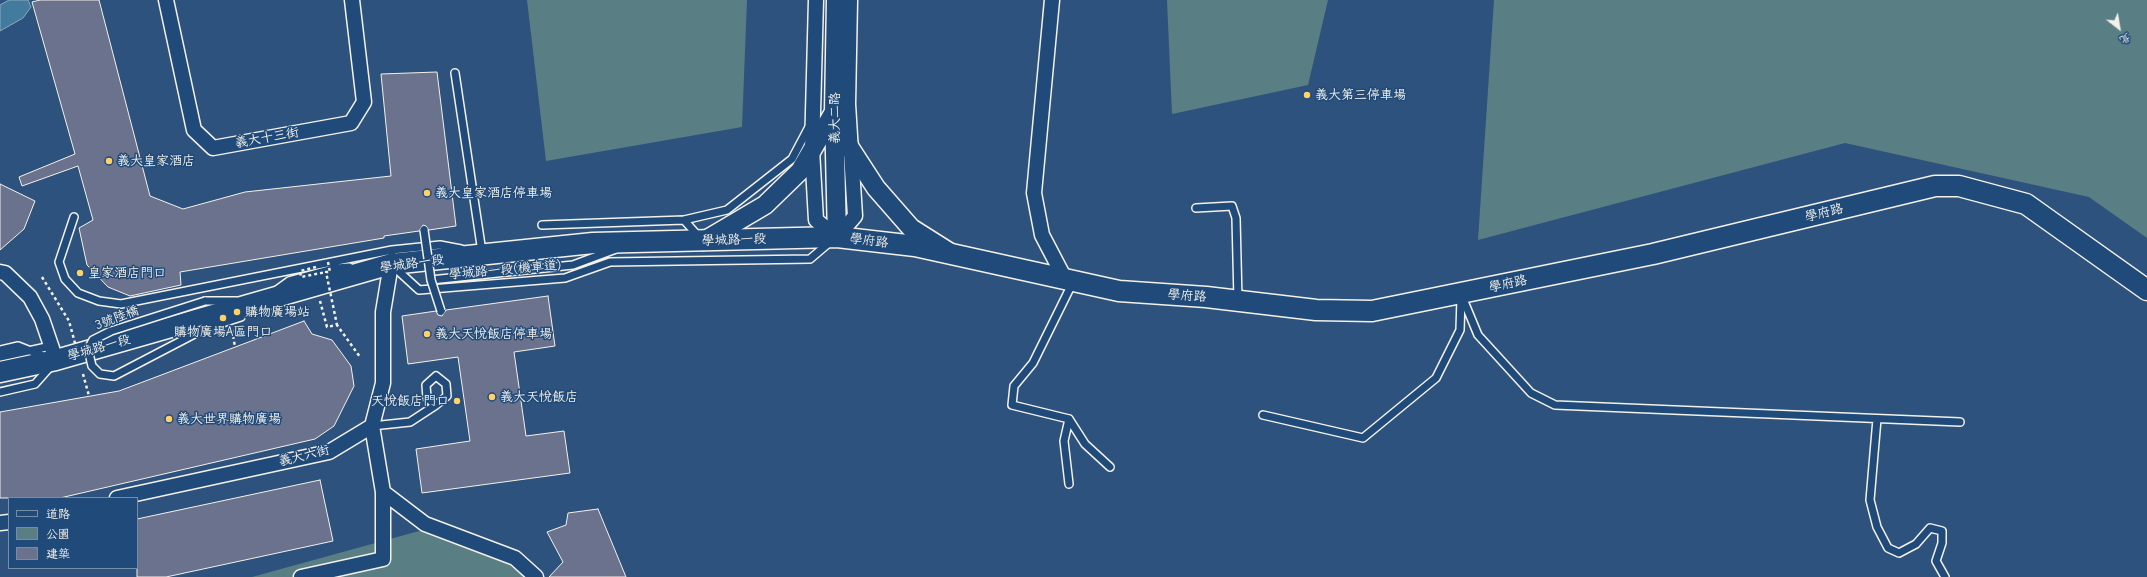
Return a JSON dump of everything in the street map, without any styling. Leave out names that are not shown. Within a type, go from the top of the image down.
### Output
[{"type":"main road","name":"學府路","points":[[837,237],[915,246],[1119,291],[1238,300],[1316,310],[1372,311],[1653,254],[1935,186],[1959,186],[2026,204],[2147,290]]},
{"type":"main road","name":"學城路一段","points":[[0,372],[54,353],[209,317],[391,257],[482,254],[593,242],[704,241],[837,237]]},
{"type":"street","name":"義大十三街","points":[[166,0],[194,130],[212,148],[351,123],[364,102],[352,0]]},
{"type":"street","points":[[816,0],[812,150],[816,220],[837,237],[855,216],[848,104],[850,0]]},
{"type":"street","name":"義大二路","points":[[836,0],[834,112],[837,237]]},
{"type":"street","points":[[1052,0],[1034,193],[1042,235],[1069,280]]},
{"type":"street","points":[[834,112],[850,148],[876,188],[911,228],[951,254]]},
{"type":"street","points":[[704,241],[765,205],[800,171],[834,112]]},
{"type":"street","points":[[301,577],[383,559],[383,492],[372,426],[383,383],[383,312],[391,257]]},
{"type":"street","points":[[0,272],[4,273],[30,297],[42,319],[54,353]]},
{"type":"street","name":"義大六街","points":[[122,497],[330,452],[372,426]]},
{"type":"street","points":[[383,492],[425,524],[515,558],[536,577]]},
{"type":"lane","points":[[455,73],[482,254]]},
{"type":"lane","points":[[542,225],[684,220],[727,210],[792,159],[814,117]]},
{"type":"lane","points":[[1196,208],[1224,205],[1232,206],[1236,218],[1238,300]]},
{"type":"lane","points":[[74,217],[59,262],[65,278],[78,293],[99,301],[121,304],[328,262],[391,257]]},
{"type":"lane","points":[[684,220],[704,241]]},
{"type":"lane","points":[[424,230],[431,280],[441,311]]},
{"type":"lane","name":"學城路一段(機車道)","points":[[391,257],[419,290],[565,278],[610,262],[810,258],[837,237]]},
{"type":"lane","points":[[431,280],[573,265],[637,242]]},
{"type":"lane","points":[[1069,280],[1033,363],[1014,386],[1012,405],[1069,419],[1086,444],[1110,467]]},
{"type":"lane","points":[[1263,415],[1363,438],[1436,378],[1460,330],[1461,294]]},
{"type":"lane","points":[[1461,294],[1478,335],[1530,393],[1555,405],[1960,422]]},
{"type":"lane","name":"3號陸橋","points":[[209,317],[114,376],[100,374],[92,366],[88,349],[93,340],[111,331],[209,317]]},
{"type":"lane","points":[[0,350],[18,346],[30,350],[54,353]]},
{"type":"lane","points":[[0,357],[30,350],[54,353]]},
{"type":"lane","points":[[0,392],[35,384],[54,353]]},
{"type":"lane","points":[[372,426],[410,422],[436,406]]},
{"type":"lane","points":[[1069,419],[1064,441],[1069,484]]},
{"type":"lane","points":[[1878,419],[1870,500],[1877,527],[1888,548],[1899,554],[1916,544],[1930,528],[1942,531],[1942,543],[1936,561],[1945,577]]},
{"type":"path","points":[[316,267],[300,271],[301,277],[330,272],[328,262]]},
{"type":"path","points":[[326,272],[337,325],[360,357]]},
{"type":"path","points":[[42,277],[69,321],[77,351]]},
{"type":"path","points":[[320,300],[326,327],[337,325]]},
{"type":"path","points":[[231,326],[235,347]]},
{"type":"path","points":[[81,366],[89,396]]},
{"type":"green space","points":[[527,0],[747,0],[742,127],[546,161]]},
{"type":"green space","points":[[1167,0],[1328,0],[1308,85],[1172,114]]},
{"type":"green space","points":[[1494,0],[2147,0],[2147,238],[2089,197],[1845,143],[1478,240]]},
{"type":"green space","points":[[419,531],[512,565],[526,577],[252,577]]},
{"type":"water","points":[[9,0],[28,0],[31,7],[23,18],[0,31],[0,5]]},
{"type":"building","name":"義大皇家酒店","points":[[40,0],[99,0],[150,196],[183,209],[245,192],[391,176],[381,74],[437,72],[456,226],[429,230],[423,225],[419,231],[384,236],[384,238],[180,272],[181,285],[130,296],[108,287],[87,265],[79,228],[93,220],[78,166],[22,186],[19,177],[75,154],[32,2]]},
{"type":"building","points":[[0,184],[35,201],[24,229],[0,250]]},
{"type":"building","name":"義大天悅飯店","points":[[548,296],[555,346],[514,352],[526,436],[564,431],[570,473],[422,493],[416,449],[470,441],[458,357],[408,364],[402,316],[436,311],[438,315],[442,316],[446,310]]},
{"type":"building","name":"義大世界購物廣場","points":[[304,321],[312,334],[332,340],[351,366],[354,386],[334,426],[315,439],[64,497],[0,498],[0,412],[119,391]]},
{"type":"building","points":[[320,480],[333,541],[166,577],[137,577],[138,519]]},
{"type":"building","points":[[598,509],[626,577],[549,577],[563,562],[547,532],[566,525],[568,513]]},
{"type":"place","name":"義大第三停車場","points":[[1307,95]]},
{"type":"place","name":"義大皇家酒店","points":[[109,161]]},
{"type":"place","name":"義大皇家酒店停車場","points":[[427,193]]},
{"type":"place","name":"皇家酒店門口","points":[[80,273]]},
{"type":"place","name":"購物廣場站","points":[[237,312]]},
{"type":"place","name":"購物廣場A區門口","points":[[223,318]]},
{"type":"place","name":"義大天悅飯店停車場","points":[[427,334]]},
{"type":"place","name":"義大天悅飯店","points":[[492,397]]},
{"type":"place","name":"天悅飯店門口","points":[[457,401]]},
{"type":"place","name":"義大世界購物廣場","points":[[169,419]]}]
